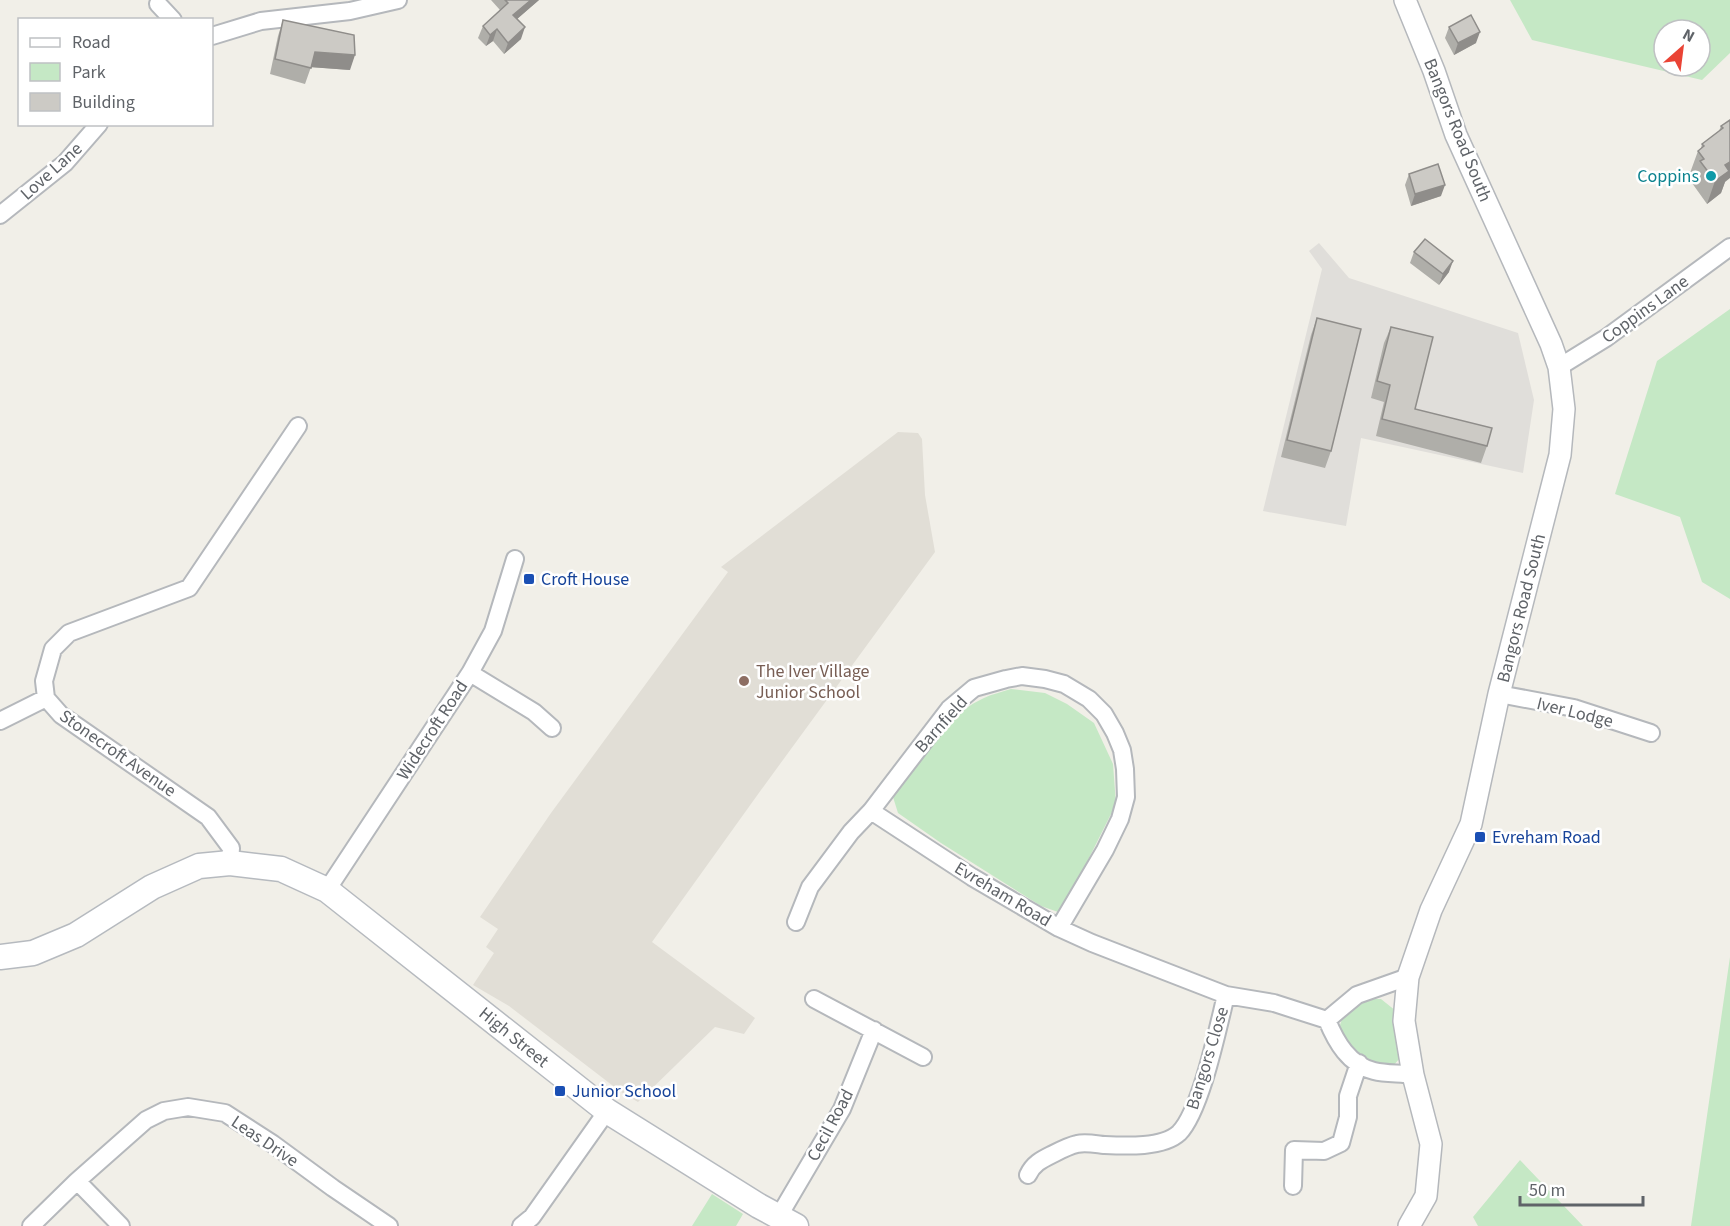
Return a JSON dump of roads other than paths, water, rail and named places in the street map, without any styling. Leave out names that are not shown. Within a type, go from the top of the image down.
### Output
[{"type":"main road","name":"High Street","points":[[0,957],[33,953],[76,935],[152,887],[199,866],[230,864],[281,869],[327,890],[607,1111],[787,1221]]},
{"type":"street","points":[[213,36],[261,21],[350,11],[398,0]]},
{"type":"street","name":"Bangors Road South","points":[[1405,0],[1434,71],[1456,135],[1551,344],[1559,367],[1564,409],[1560,454],[1498,694],[1471,824],[1431,910],[1408,977],[1404,1021],[1413,1075],[1431,1144],[1425,1196],[1409,1226]]},
{"type":"street","points":[[156,8],[170,18]]},
{"type":"street","name":"Love Lane","points":[[0,215],[65,164],[97,126]]},
{"type":"street","name":"Coppins Lane","points":[[1559,367],[1606,338],[1730,247]]},
{"type":"street","name":"Stonecroft Avenue","points":[[230,864],[231,848],[208,817],[61,715],[46,698],[44,681],[53,649],[69,633],[189,588],[298,426]]},
{"type":"street","name":"Widecroft Road","points":[[327,890],[470,673],[493,631],[515,559]]},
{"type":"street","points":[[470,673],[534,712],[552,728]]},
{"type":"street","name":"Barnfield","points":[[796,922],[810,887],[949,709],[974,688],[1022,676],[1064,684],[1089,699],[1104,714],[1115,733],[1122,750],[1125,769],[1126,797],[1120,819],[1105,850],[1059,928]]},
{"type":"street","name":"Iver Lodge","points":[[1498,694],[1574,708],[1651,733]]},
{"type":"street","points":[[0,721],[46,698]]},
{"type":"street","name":"Evreham Road","points":[[871,811],[972,877],[1059,928],[1226,995],[1275,1003],[1327,1020]]},
{"type":"street","points":[[1408,977],[1357,995],[1327,1020],[1335,1039],[1350,1059],[1373,1071],[1413,1075]]},
{"type":"street","name":"Bangors Close","points":[[1028,1175],[1031,1168],[1042,1160],[1078,1143],[1122,1146],[1148,1144],[1165,1141],[1178,1134],[1187,1124],[1200,1091],[1226,995]]},
{"type":"street","points":[[814,999],[923,1057]]},
{"type":"street","name":"Cecil Road","points":[[787,1221],[842,1109],[874,1030]]},
{"type":"street","points":[[1293,1186],[1294,1150],[1324,1151],[1341,1143],[1348,1117],[1348,1096],[1359,1063]]},
{"type":"street","name":"Leas Drive","points":[[31,1226],[77,1181],[146,1120],[164,1111],[188,1107],[225,1113],[389,1226]]},
{"type":"street","points":[[521,1226],[532,1217],[607,1111]]},
{"type":"street","points":[[77,1181],[121,1226]]},
{"type":"place","name":"Coppins","points":[[1711,176]]},
{"type":"place","name":"Croft House","points":[[529,579]]},
{"type":"place","name":"The Iver Village Junior School","points":[[744,681]]},
{"type":"place","name":"Evreham Road","points":[[1480,837]]},
{"type":"place","name":"Junior School","points":[[560,1091]]}]
